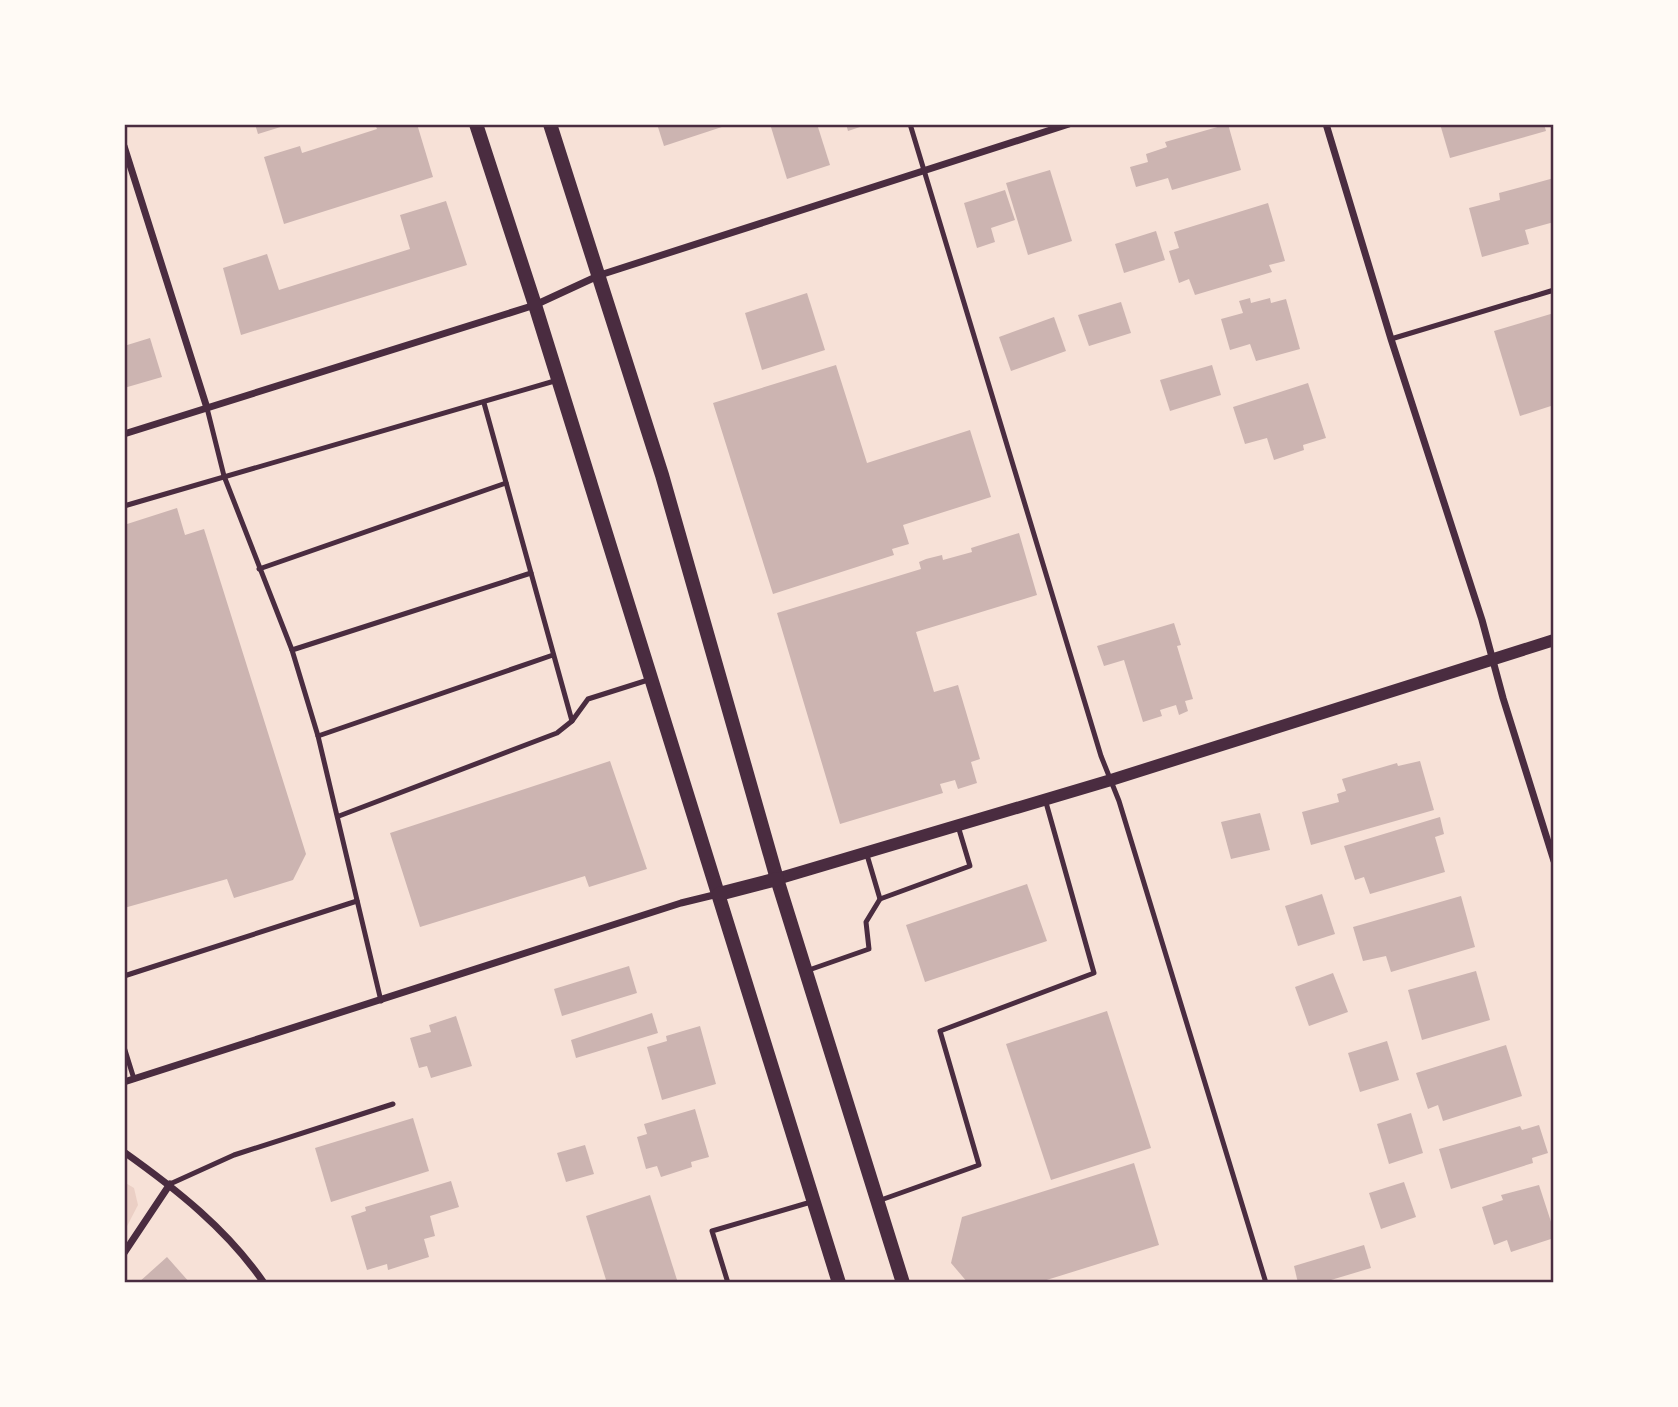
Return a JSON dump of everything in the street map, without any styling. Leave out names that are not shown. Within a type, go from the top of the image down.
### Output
[{"type":"main road","points":[[476,124],[535,304],[839,1283]]},
{"type":"main road","points":[[550,124],[662,475],[777,880],[903,1283]]},
{"type":"main road","points":[[719,894],[777,880]]},
{"type":"street","points":[[124,434],[535,304],[600,275],[1069,124]]},
{"type":"street","points":[[1326,124],[1391,339],[1493,657],[1554,862]]},
{"type":"street","points":[[124,146],[207,408]]},
{"type":"street","points":[[777,880],[1111,780],[1493,657],[1554,640]]},
{"type":"street","points":[[124,1082],[681,903],[719,894]]},
{"type":"street","points":[[124,1152],[170,1184],[222,1232],[264,1283]]},
{"type":"street","points":[[124,1253],[170,1184]]},
{"type":"lane","points":[[910,124],[1097,743],[1119,801],[1266,1283]]},
{"type":"lane","points":[[1391,339],[1554,290]]},
{"type":"lane","points":[[124,506],[558,380]]},
{"type":"lane","points":[[484,403],[572,721]]},
{"type":"lane","points":[[207,408],[224,476],[292,650],[318,736],[339,816],[380,1001]]},
{"type":"lane","points":[[259,569],[506,483]]},
{"type":"lane","points":[[292,650],[531,573]]},
{"type":"lane","points":[[318,736],[553,655]]},
{"type":"lane","points":[[339,816],[557,733],[572,721],[588,699],[651,679]]},
{"type":"lane","points":[[878,1201],[979,1165],[940,1031],[1094,973],[1045,799]]},
{"type":"lane","points":[[805,971],[869,949],[866,922],[880,899],[970,866],[958,826]]},
{"type":"lane","points":[[866,853],[880,899]]},
{"type":"lane","points":[[124,976],[357,901]]},
{"type":"lane","points":[[124,1047],[134,1079]]},
{"type":"lane","points":[[170,1184],[234,1155],[393,1104]]},
{"type":"lane","points":[[728,1283],[712,1231],[814,1201]]},
{"type":"shaded area","points":[[124,1182],[134,1188],[138,1205],[124,1232]]},
{"type":"building","points":[[255,124],[287,124],[287,125],[258,134]]},
{"type":"building","points":[[375,124],[417,124],[433,177],[284,224],[264,157],[300,146],[302,153],[377,129]]},
{"type":"building","points":[[657,124],[728,124],[728,125],[664,146]]},
{"type":"building","points":[[770,124],[817,124],[830,165],[787,179]]},
{"type":"building","points":[[846,124],[866,124],[866,125],[848,131]]},
{"type":"building","points":[[1228,124],[1241,170],[1172,190],[1168,178],[1136,187],[1130,167],[1148,162],[1146,154],[1167,147],[1165,142]]},
{"type":"building","points":[[1440,124],[1544,124],[1546,131],[1450,158]]},
{"type":"building","points":[[1050,170],[1072,241],[1028,255],[1006,183]]},
{"type":"building","points":[[1554,178],[1554,222],[1525,230],[1529,244],[1482,257],[1469,208],[1500,200],[1499,193]]},
{"type":"building","points":[[1005,190],[1015,220],[991,228],[995,242],[977,248],[964,203]]},
{"type":"building","points":[[446,201],[467,265],[241,335],[223,268],[267,254],[279,290],[410,249],[400,215]]},
{"type":"building","points":[[1268,203],[1285,261],[1269,265],[1272,272],[1195,295],[1189,279],[1179,283],[1169,251],[1179,248],[1174,232]]},
{"type":"building","points":[[1156,231],[1165,260],[1124,273],[1115,244]]},
{"type":"building","points":[[807,293],[825,350],[762,370],[745,313]]},
{"type":"building","points":[[1250,298],[1251,303],[1270,298],[1271,303],[1286,299],[1300,349],[1256,361],[1250,344],[1230,350],[1221,319],[1243,313],[1239,301]]},
{"type":"building","points":[[1121,302],[1131,333],[1089,346],[1078,315]]},
{"type":"building","points":[[1554,313],[1554,405],[1520,416],[1494,331]]},
{"type":"building","points":[[1054,317],[1066,351],[1011,371],[999,337]]},
{"type":"building","points":[[150,338],[162,377],[124,388],[124,346]]},
{"type":"building","points":[[836,365],[867,463],[970,430],[991,497],[903,525],[909,544],[892,549],[894,555],[773,594],[713,403]]},
{"type":"building","points":[[1212,365],[1221,395],[1170,411],[1160,380]]},
{"type":"building","points":[[1308,383],[1326,438],[1303,445],[1304,450],[1274,460],[1267,438],[1245,444],[1233,407]]},
{"type":"building","points":[[177,508],[185,535],[204,529],[306,854],[293,880],[234,898],[227,879],[124,908],[124,525]]},
{"type":"building","points":[[1019,533],[1037,595],[916,632],[934,692],[958,685],[980,759],[971,762],[977,783],[958,789],[955,780],[940,784],[943,793],[840,824],[777,613],[921,569],[919,562],[926,559],[942,555],[943,560],[972,552],[971,548]]},
{"type":"building","points":[[1174,623],[1181,645],[1177,646],[1193,699],[1185,701],[1188,711],[1179,715],[1176,705],[1160,710],[1162,716],[1143,722],[1124,660],[1104,666],[1097,646]]},
{"type":"building","points":[[610,761],[647,869],[589,887],[585,876],[420,927],[390,833]]},
{"type":"building","points":[[1420,761],[1434,810],[1311,845],[1302,812],[1339,802],[1337,794],[1346,791],[1342,779],[1397,763],[1398,766]]},
{"type":"building","points":[[1260,813],[1270,850],[1231,859],[1221,822]]},
{"type":"building","points":[[1440,817],[1444,834],[1435,837],[1445,872],[1370,894],[1364,877],[1355,880],[1344,846]]},
{"type":"building","points":[[1027,884],[1047,941],[925,982],[906,925]]},
{"type":"building","points":[[1322,894],[1335,934],[1298,946],[1285,906]]},
{"type":"building","points":[[1461,896],[1475,947],[1391,972],[1386,956],[1363,961],[1353,927]]},
{"type":"building","points":[[629,966],[637,993],[562,1016],[554,989]]},
{"type":"building","points":[[1476,971],[1490,1020],[1422,1040],[1408,990]]},
{"type":"building","points":[[1333,973],[1348,1012],[1309,1026],[1295,987]]},
{"type":"building","points":[[1107,1011],[1151,1148],[1051,1180],[1006,1044]]},
{"type":"building","points":[[652,1013],[658,1033],[576,1058],[571,1040]]},
{"type":"building","points":[[456,1016],[472,1066],[431,1078],[427,1066],[419,1068],[410,1038],[431,1032],[429,1025]]},
{"type":"building","points":[[700,1026],[716,1084],[662,1100],[647,1047],[667,1041],[666,1036]]},
{"type":"building","points":[[1387,1041],[1399,1080],[1360,1092],[1348,1053]]},
{"type":"building","points":[[1506,1045],[1522,1096],[1443,1121],[1438,1105],[1428,1109],[1416,1073]]},
{"type":"building","points":[[695,1109],[709,1157],[691,1162],[692,1167],[661,1177],[657,1166],[646,1169],[637,1137],[647,1134],[644,1124]]},
{"type":"building","points":[[1411,1113],[1423,1153],[1389,1164],[1377,1124]]},
{"type":"building","points":[[413,1118],[429,1171],[331,1202],[315,1148]]},
{"type":"building","points":[[1539,1125],[1548,1153],[1532,1158],[1533,1163],[1451,1189],[1439,1149],[1520,1126],[1522,1130]]},
{"type":"building","points":[[585,1145],[594,1174],[566,1182],[557,1153]]},
{"type":"building","points":[[1134,1163],[1159,1245],[1037,1283],[968,1283],[951,1263],[962,1217]]},
{"type":"building","points":[[451,1181],[459,1207],[430,1216],[435,1236],[424,1239],[429,1257],[388,1270],[387,1264],[367,1270],[351,1216],[366,1211],[365,1207]]},
{"type":"building","points":[[1404,1182],[1416,1217],[1381,1229],[1369,1193]]},
{"type":"building","points":[[1539,1185],[1554,1238],[1511,1252],[1507,1240],[1494,1245],[1482,1207],[1503,1200],[1501,1195]]},
{"type":"building","points":[[650,1195],[678,1283],[607,1283],[586,1216]]},
{"type":"building","points":[[1364,1245],[1371,1268],[1321,1283],[1298,1283],[1294,1266]]},
{"type":"building","points":[[167,1257],[190,1283],[138,1283]]}]
